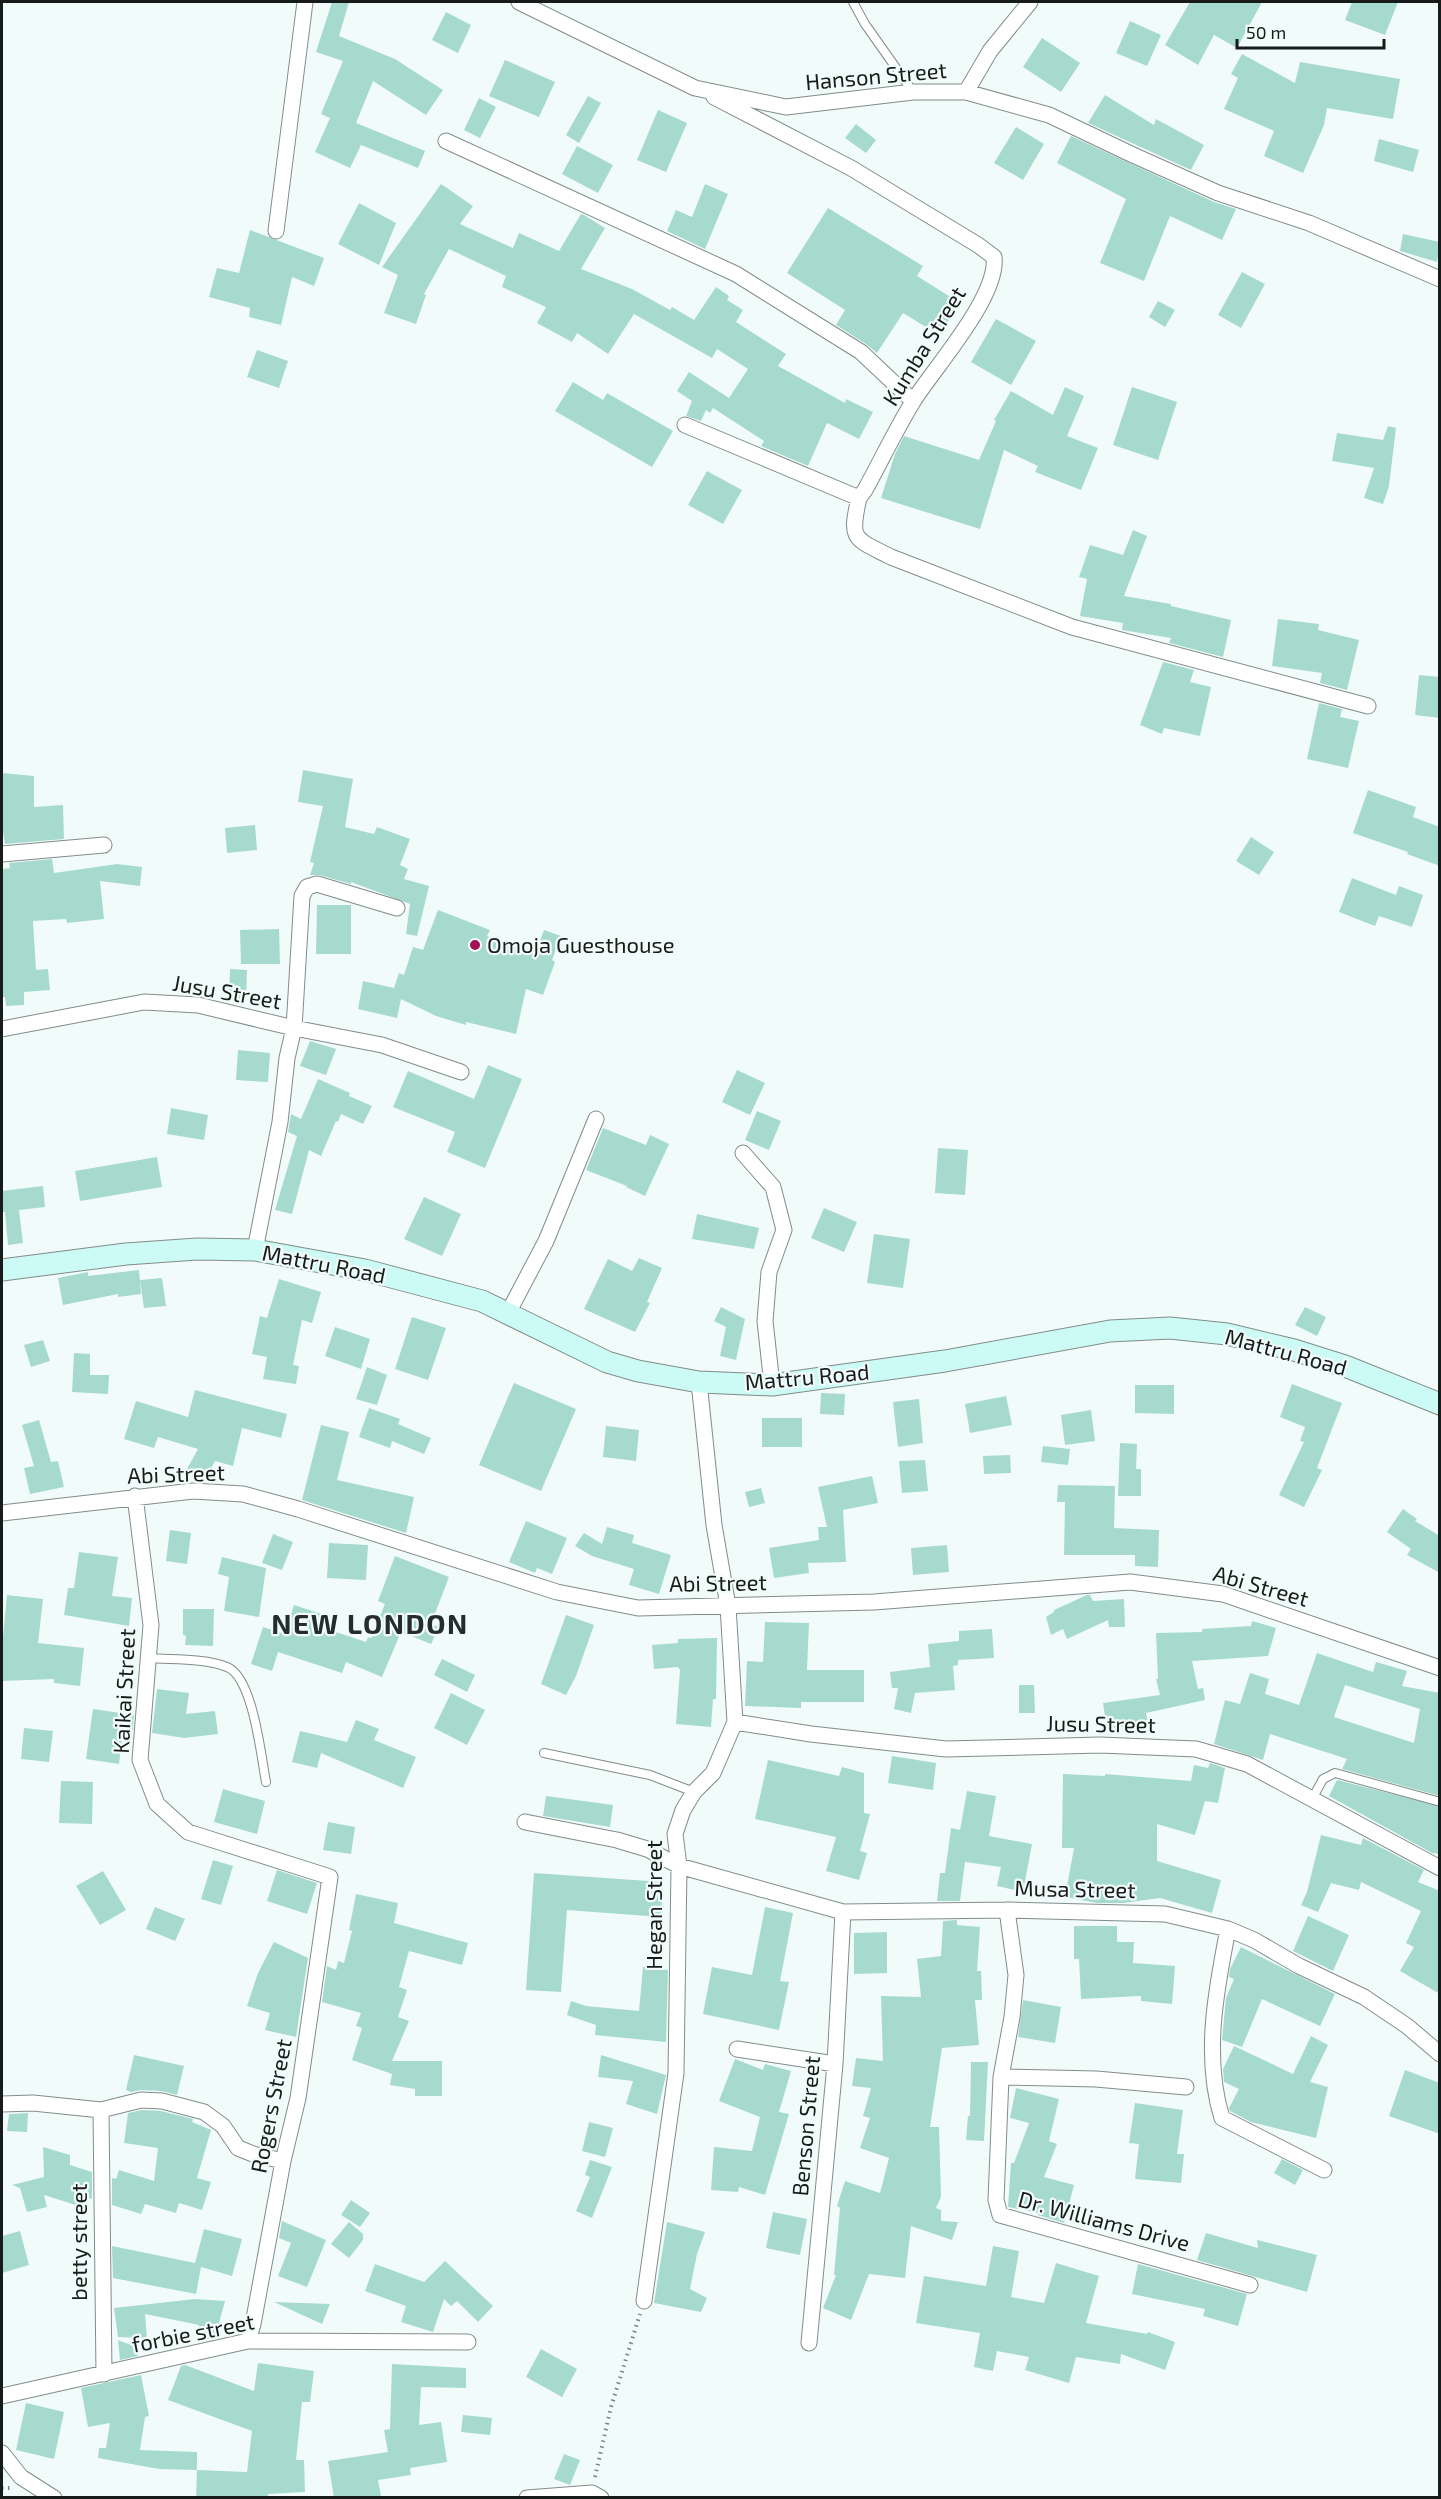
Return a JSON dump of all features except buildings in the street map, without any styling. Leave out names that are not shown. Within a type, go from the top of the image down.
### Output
[{"type":"main road","name":"Mattru Road","points":[[2,1270],[126,1254],[197,1249],[255,1250],[375,1273],[482,1301],[607,1362],[638,1371],[699,1382],[772,1384],[945,1361],[1110,1331],[1170,1328],[1227,1334],[1294,1350],[1345,1366],[1440,1404]]},
{"type":"street","points":[[276,231],[305,2]]},
{"type":"street","name":"Hanson Street","points":[[519,2],[695,88],[786,107],[913,92],[966,92],[1049,115],[1218,193],[1309,223],[1440,279]]},
{"type":"street","points":[[966,92],[990,51],[1030,2]]},
{"type":"street","name":"Kumba Street","points":[[695,88],[851,168],[994,257],[996,269],[975,313],[913,401],[866,490],[858,498]]},
{"type":"street","points":[[446,141],[736,273],[861,352],[913,401]]},
{"type":"street","points":[[685,424],[858,498],[853,522],[854,534],[862,543],[891,557],[1072,627],[1368,706]]},
{"type":"street","points":[[2,854],[104,845]]},
{"type":"street","points":[[397,908],[317,885],[307,887],[302,896],[294,1028],[382,1045],[461,1072]]},
{"type":"street","name":"Jusu Street","points":[[2,1029],[144,1002],[198,1005],[294,1028],[286,1058],[280,1122],[255,1250]]},
{"type":"street","points":[[508,1313],[546,1241],[596,1119]]},
{"type":"street","points":[[743,1153],[772,1187],[784,1230],[769,1272],[765,1321],[772,1384]]},
{"type":"street","name":"Hegan Street","points":[[644,2301],[676,2073],[679,1866],[675,1834],[683,1810],[694,1792],[714,1773],[735,1722],[728,1606],[714,1525],[699,1382]]},
{"type":"street","name":"Abi Street","points":[[2,1513],[193,1491],[243,1494],[298,1509],[557,1592],[638,1608],[874,1602],[1131,1582],[1223,1594],[1440,1668]]},
{"type":"street","name":"Kaikai Street","points":[[135,1496],[151,1625],[140,1760],[157,1804],[188,1832],[330,1877]]},
{"type":"street","name":"Jusu Street","points":[[735,1722],[811,1734],[946,1749],[1100,1745],[1196,1749],[1247,1764],[1440,1868]]},
{"type":"street","name":"Musa Street","points":[[525,1822],[617,1840],[647,1850],[679,1866],[843,1912],[1007,1910],[1165,1914],[1228,1929],[1364,1997],[1407,2026],[1440,2054]]},
{"type":"street","name":"Rogers Street","points":[[248,2341],[254,2324],[298,2098],[330,1877]]},
{"type":"street","name":"Dr. Williams Drive","points":[[1007,1910],[1016,1975],[1012,2018],[1001,2077],[996,2200],[1000,2215],[1251,2284]]},
{"type":"street","name":"Benson Street","points":[[809,2343],[835,2064],[843,1912]]},
{"type":"street","points":[[1228,1929],[1216,1989],[1212,2068],[1222,2118],[1324,2170]]},
{"type":"street","points":[[737,2049],[835,2064]]},
{"type":"street","points":[[1001,2077],[1096,2079],[1186,2087]]},
{"type":"street","points":[[2,2104],[33,2103],[101,2110],[141,2100],[162,2101],[204,2112],[224,2126],[238,2148],[252,2154],[284,2161]]},
{"type":"street","name":"betty street","points":[[101,2110],[104,2374]]},
{"type":"street","name":"forbie street","points":[[2,2396],[248,2341],[468,2342]]},
{"type":"street","points":[[2,2453],[21,2477],[54,2498]]},
{"type":"street","points":[[527,2498],[596,2495]]},
{"type":"lane","points":[[853,2],[865,24],[913,92]]},
{"type":"lane","points":[[148,1658],[210,1662],[229,1668],[241,1677],[249,1695],[266,1782]]},
{"type":"lane","points":[[544,1753],[650,1775],[694,1792]]},
{"type":"lane","points":[[1312,1799],[1323,1779],[1335,1773],[1437,1801]]},
{"type":"path","points":[[596,2495],[611,2407],[644,2301]]},
{"type":"place","name":"Omoja Guesthouse","points":[[475,945]]},
{"type":"district","name":"NEW LONDON","points":[[370,1624]]}]
